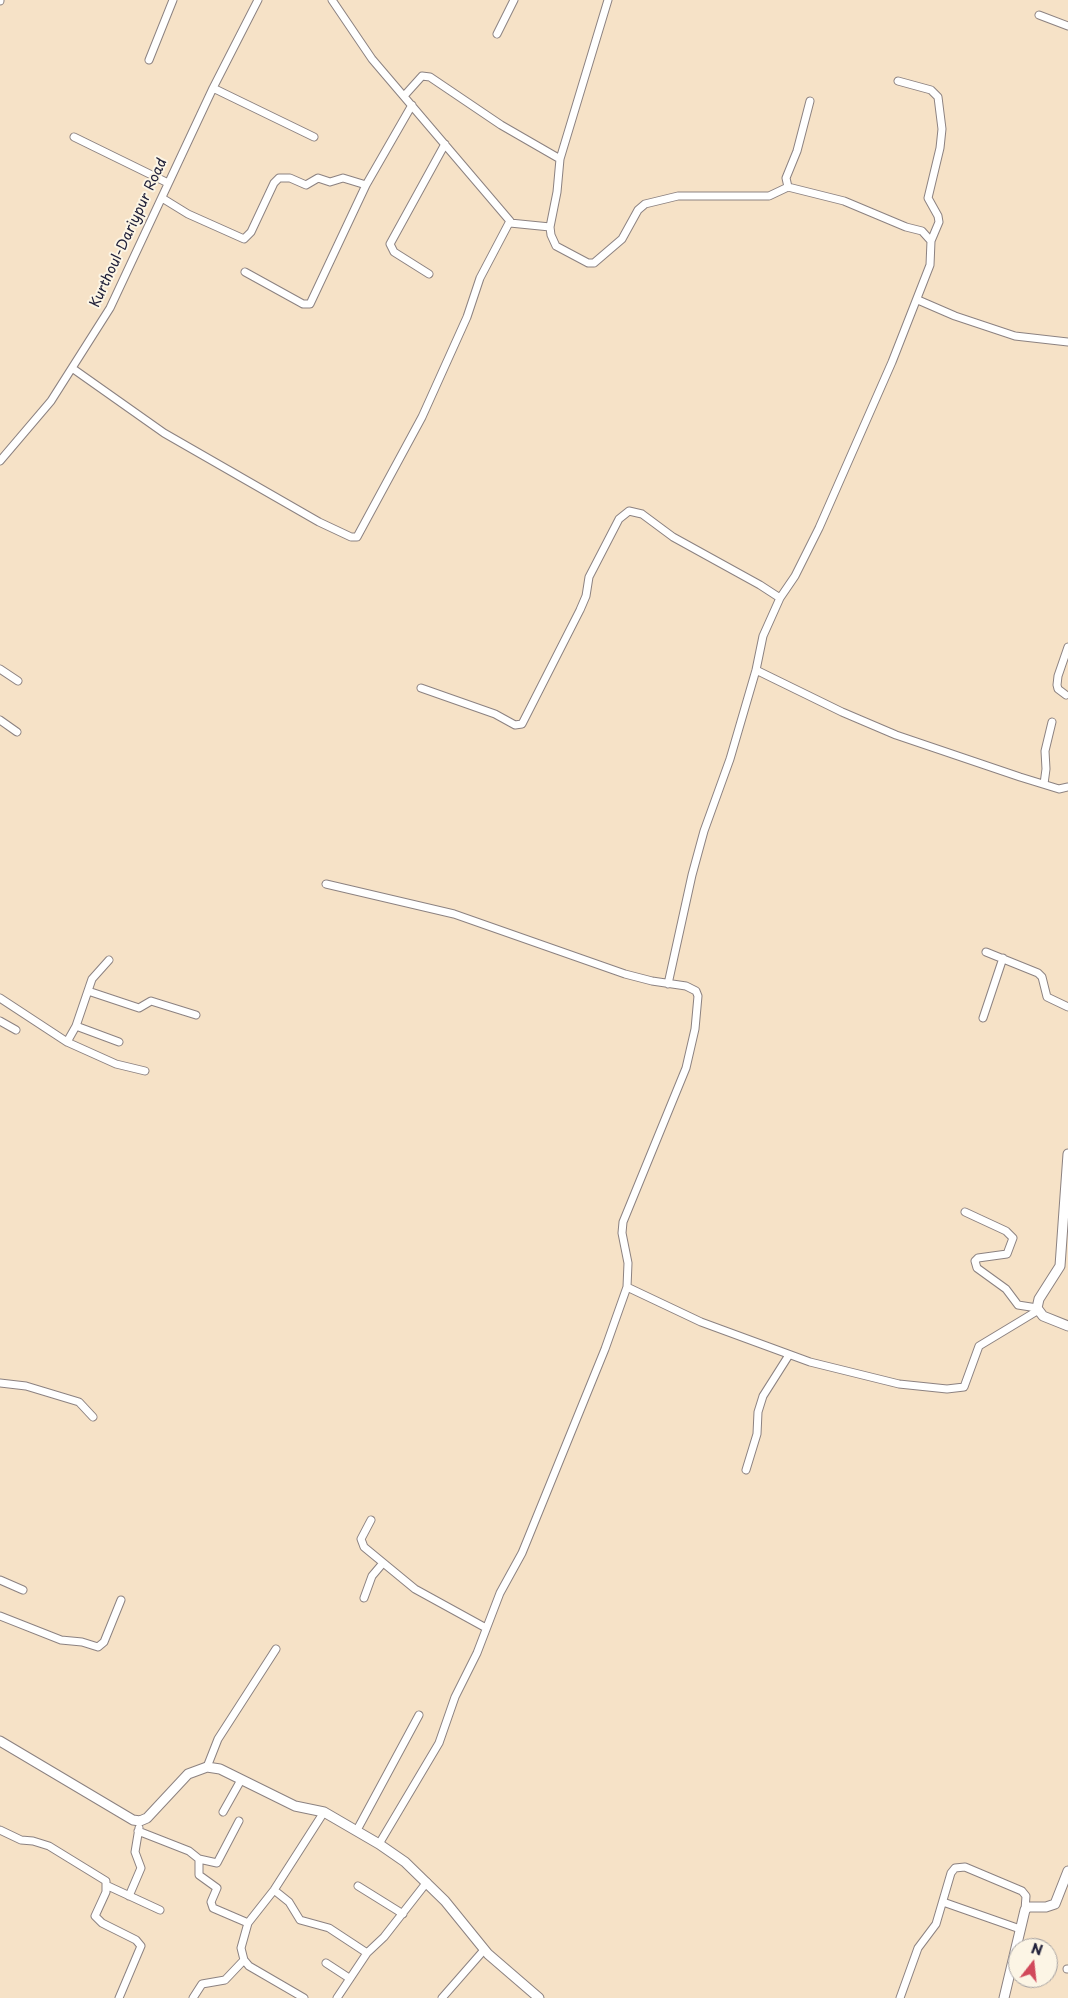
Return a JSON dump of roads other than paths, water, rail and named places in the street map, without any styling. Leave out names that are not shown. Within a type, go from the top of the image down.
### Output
[{"type":"street","points":[[149,60],[173,0]]},
{"type":"street","name":"Kurthoul-Dariypur Road","points":[[0,461],[41,416],[110,308],[140,239],[162,198],[213,88],[258,0]]},
{"type":"street","points":[[72,368],[164,433],[319,522],[356,538],[422,417],[467,317],[482,274],[510,223],[508,217],[372,59],[332,0]]},
{"type":"street","points":[[497,34],[514,0]]},
{"type":"street","points":[[608,0],[560,159],[557,192],[550,227],[556,246],[588,263],[594,263],[622,240],[634,217],[645,204],[678,196],[769,196],[788,187],[863,207],[906,227],[922,231],[931,241]]},
{"type":"street","points":[[1039,15],[1068,26]]},
{"type":"street","points":[[404,96],[422,76],[430,77],[500,125],[560,159]]},
{"type":"street","points":[[668,984],[701,840],[730,759],[756,670],[763,636],[780,598],[795,576],[819,528],[918,300],[930,265],[931,241],[939,222],[938,216],[928,198],[940,148],[942,129],[938,97],[931,90],[898,81]]},
{"type":"street","points":[[213,88],[314,136]]},
{"type":"street","points":[[788,187],[786,178],[797,151],[810,101]]},
{"type":"street","points":[[245,272],[303,304],[309,305],[366,185],[412,105]]},
{"type":"street","points":[[74,137],[168,183]]},
{"type":"street","points":[[429,274],[394,252],[390,244],[445,144]]},
{"type":"street","points":[[162,198],[188,214],[244,239],[251,232],[274,183],[279,178],[290,178],[306,185],[318,178],[330,182],[345,179],[366,185]]},
{"type":"street","points":[[510,223],[550,227]]},
{"type":"street","points":[[918,300],[955,316],[1015,336],[1068,342]]},
{"type":"street","points":[[421,688],[495,714],[515,725],[522,724],[580,610],[591,573],[619,518],[629,511],[642,514],[673,537],[780,598]]},
{"type":"street","points":[[1066,695],[1058,689],[1057,685],[1058,676],[1068,647]]},
{"type":"street","points":[[0,669],[18,681]]},
{"type":"street","points":[[756,670],[826,704],[896,734],[1059,789],[1068,786]]},
{"type":"street","points":[[0,720],[18,732]]},
{"type":"street","points":[[1044,784],[1046,769],[1045,752],[1052,722]]},
{"type":"street","points":[[326,884],[454,914],[590,963],[668,984],[686,986],[696,991],[698,1008],[686,1068],[623,1222],[622,1233],[628,1263],[627,1287],[605,1348],[533,1528],[500,1593],[477,1653],[455,1697],[439,1743],[379,1844]]},
{"type":"street","points":[[986,952],[1038,973],[1042,977],[1047,997],[1068,1007]]},
{"type":"street","points":[[983,1018],[1003,958]]},
{"type":"street","points":[[67,1042],[76,1026],[94,976],[109,960]]},
{"type":"street","points":[[88,991],[139,1008],[151,1001],[196,1015]]},
{"type":"street","points":[[0,998],[67,1042],[116,1064],[145,1071]]},
{"type":"street","points":[[0,1020],[16,1030]]},
{"type":"street","points":[[76,1026],[119,1042]]},
{"type":"street","points":[[627,1287],[701,1322],[789,1355],[844,1372],[899,1384],[958,1389],[966,1384],[979,1346],[1037,1309],[1039,1299],[1060,1266],[1068,1154]]},
{"type":"street","points":[[965,1212],[1006,1230],[1013,1238],[1007,1254],[978,1258],[975,1261],[977,1268],[1006,1288],[1018,1305],[1037,1309],[1043,1316],[1068,1326]]},
{"type":"street","points":[[746,1470],[756,1434],[758,1412],[763,1396],[789,1355]]},
{"type":"street","points":[[0,1383],[26,1386],[78,1402],[93,1417]]},
{"type":"street","points":[[370,1520],[362,1535],[362,1543],[383,1563],[415,1589],[486,1628]]},
{"type":"street","points":[[364,1598],[375,1571],[383,1563]]},
{"type":"street","points":[[0,1580],[23,1590]]},
{"type":"street","points":[[0,1616],[61,1640],[82,1642],[98,1647],[104,1642],[121,1600]]},
{"type":"street","points":[[207,1767],[220,1734],[276,1649]]},
{"type":"street","points":[[357,1830],[419,1715]]},
{"type":"street","points":[[0,1741],[124,1816],[140,1821],[147,1818],[188,1774],[207,1767],[220,1769],[296,1806],[324,1812],[379,1844],[427,1882],[484,1950],[539,1998]]},
{"type":"street","points":[[223,1812],[241,1780]]},
{"type":"street","points":[[304,1998],[249,1966],[244,1960],[241,1948],[248,1923],[274,1890],[324,1812]]},
{"type":"street","points":[[129,1896],[141,1868],[135,1852],[140,1821]]},
{"type":"street","points":[[138,1832],[189,1852],[199,1859],[217,1863],[239,1821]]},
{"type":"street","points":[[0,1830],[21,1840],[33,1840],[49,1846],[101,1876],[108,1886],[160,1910]]},
{"type":"street","points":[[199,1859],[199,1875],[217,1888],[211,1902],[213,1908],[248,1923]]},
{"type":"street","points":[[900,1998],[918,1948],[936,1924],[951,1873],[960,1866],[1022,1891],[1026,1896],[1004,1998]]},
{"type":"street","points":[[1024,1910],[1028,1906],[1046,1907],[1055,1904],[1065,1891],[1068,1871]]},
{"type":"street","points":[[336,1998],[367,1953],[384,1937],[427,1882]]},
{"type":"street","points":[[108,1886],[94,1916],[102,1924],[136,1940],[141,1946],[119,1998]]},
{"type":"street","points":[[358,1886],[403,1914]]},
{"type":"street","points":[[274,1890],[289,1902],[300,1920],[328,1928],[367,1953]]},
{"type":"street","points":[[943,1902],[1020,1929]]},
{"type":"street","points":[[442,1998],[484,1950]]},
{"type":"street","points":[[193,1998],[202,1984],[225,1980],[244,1960]]},
{"type":"street","points":[[326,1963],[349,1978]]}]
